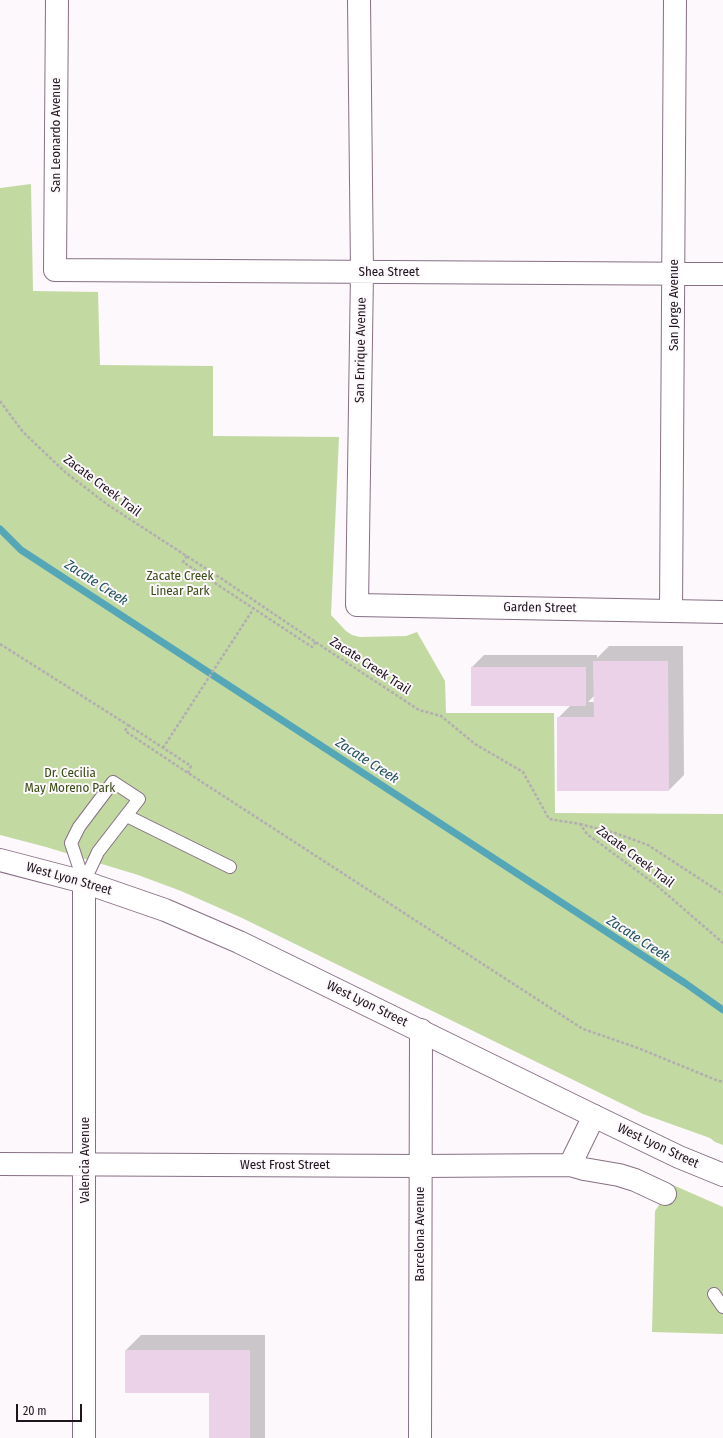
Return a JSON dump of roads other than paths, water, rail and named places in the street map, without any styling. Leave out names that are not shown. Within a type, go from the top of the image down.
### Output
[{"type":"street","name":"San Leonardo Avenue","points":[[55,270],[57,0]]},
{"type":"street","name":"San Enrique Avenue","points":[[357,605],[362,272],[359,0]]},
{"type":"street","name":"San Jorge Avenue","points":[[671,611],[675,0]]},
{"type":"street","name":"Shea Street","points":[[55,270],[723,274]]},
{"type":"street","name":"Garden Street","points":[[357,605],[723,612]]},
{"type":"street","name":"West Lyon Street","points":[[0,860],[84,882],[166,910],[240,942],[678,1157],[723,1175]]},
{"type":"street","name":"Valencia Avenue","points":[[84,882],[84,1438]]},
{"type":"street","name":"Barcelona Avenue","points":[[420,1438],[421,1030]]},
{"type":"street","points":[[570,1165],[594,1116]]},
{"type":"street","name":"West Frost Street","points":[[0,1164],[420,1166],[570,1165],[620,1175],[635,1180],[665,1194]]},
{"type":"lane","points":[[113,782],[138,799],[127,816],[98,852],[84,882],[71,843],[79,827],[113,782]]},
{"type":"lane","points":[[127,816],[230,867]]},
{"type":"lane","points":[[714,1294],[723,1307]]},
{"type":"waterway","name":"Zacate Creek","points":[[0,529],[21,550],[685,983],[723,1010]]},
{"type":"park label","name":"Zacate Creek Linear Park","points":[[180,584]]},
{"type":"park label","name":"Dr. Cecilia May Moreno Park","points":[[70,780]]}]
